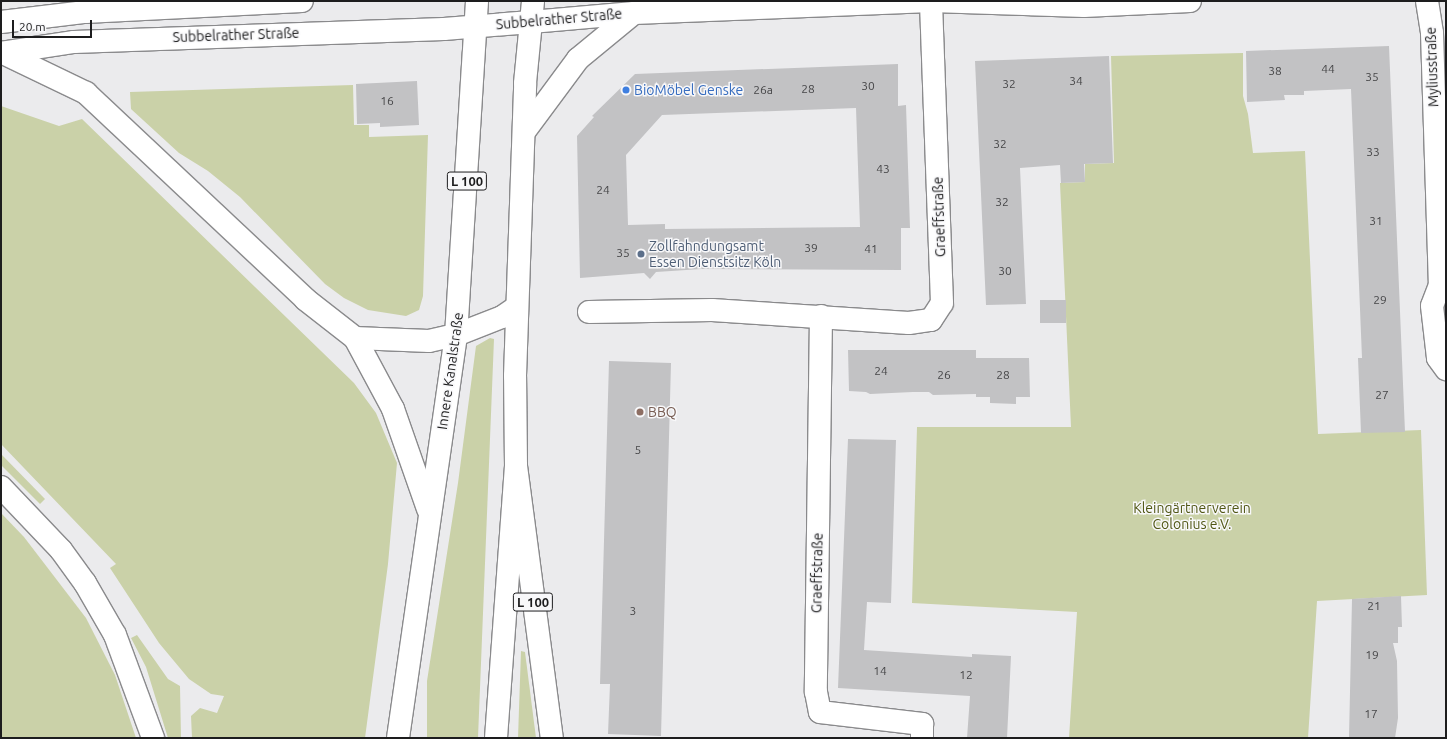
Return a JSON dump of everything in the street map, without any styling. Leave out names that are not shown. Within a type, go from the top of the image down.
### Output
[{"type":"main road","name":"Subbelrather Straße","points":[[1,22],[84,12],[302,1]]},
{"type":"main road","name":"Innere Kanalstraße","points":[[398,738],[429,512],[456,335],[477,1]]},
{"type":"main road","name":"L 100","points":[[496,738],[516,466],[517,307],[524,132],[533,1]]},
{"type":"main road","name":"Subbelrather Straße","points":[[2,53],[74,42],[476,27],[634,13],[931,1],[1085,3],[1180,1]]},
{"type":"main road","name":"Graeffstraße","points":[[589,312],[712,310],[821,316],[909,324],[931,320],[942,303],[931,1]]},
{"type":"main road","name":"Myliusstraße","points":[[1427,1],[1432,32],[1440,285],[1432,306],[1438,358],[1446,369]]},
{"type":"main road","points":[[524,132],[578,59],[634,13]]},
{"type":"main road","points":[[2,53],[86,94],[305,299],[355,338],[393,409],[429,512]]},
{"type":"main road","points":[[355,338],[429,341],[456,335],[502,317],[517,307]]},
{"type":"main road","name":"Graeffstraße","points":[[821,316],[816,692],[820,712],[922,724],[922,738]]},
{"type":"main road","name":"L 100","points":[[516,466],[552,738]]},
{"type":"main road","points":[[1,487],[61,550],[85,583],[115,635],[153,738]]},
{"type":"green space","name":"Kleingärtnerverein Colonius e.V.","points":[[1243,53],[1243,96],[1248,114],[1253,153],[1305,151],[1318,434],[1421,430],[1427,595],[1317,601],[1308,738],[1069,738],[1077,612],[912,603],[917,427],[1071,427],[1060,183],[1085,182],[1085,164],[1114,163],[1111,56]]},
{"type":"green space","points":[[353,85],[354,125],[369,125],[369,137],[428,135],[423,296],[419,310],[406,316],[368,310],[344,298],[325,284],[240,197],[208,171],[179,153],[131,109],[130,92]]},
{"type":"green space","points":[[1,106],[59,126],[82,119],[354,383],[376,413],[397,463],[388,564],[365,738],[192,738],[191,716],[200,708],[217,713],[224,696],[211,694],[189,679],[159,643],[110,568],[116,564],[1,444]]},
{"type":"green space","points":[[490,338],[494,339],[478,738],[427,738],[427,681],[458,483],[476,346]]},
{"type":"green space","points":[[1,454],[45,499],[40,504],[1,465]]},
{"type":"green space","points":[[1,513],[24,537],[86,618],[115,675],[136,738],[1,738]]},
{"type":"green space","points":[[137,635],[168,679],[180,686],[181,738],[168,738],[146,667],[131,638]]},
{"type":"green space","points":[[521,651],[525,652],[536,738],[518,738]]},
{"type":"building","points":[[1389,46],[1405,432],[1361,433],[1358,358],[1362,358],[1351,89],[1304,91],[1304,95],[1284,95],[1285,100],[1247,102],[1246,51]]},
{"type":"building","points":[[1109,56],[1113,163],[1084,164],[1085,182],[1061,183],[1060,165],[1020,168],[1026,304],[986,305],[975,61]]},
{"type":"building","points":[[898,64],[898,106],[906,105],[910,228],[901,228],[901,270],[701,269],[656,272],[650,279],[644,273],[580,278],[577,136],[594,117],[592,116],[635,74]],"holes":[[[856,108],[860,227],[665,229],[665,224],[628,225],[626,155],[662,115]]]},
{"type":"building","points":[[417,81],[419,125],[380,127],[380,123],[357,124],[356,84]]},
{"type":"building","points":[[1040,300],[1066,300],[1066,323],[1040,323]]},
{"type":"building","points":[[848,350],[976,350],[976,358],[1029,358],[1030,397],[1016,397],[1016,404],[990,403],[990,397],[976,397],[976,394],[933,395],[929,392],[913,392],[870,394],[866,392],[849,391]]},
{"type":"building","points":[[609,361],[671,363],[661,736],[608,734],[610,684],[600,684]]},
{"type":"building","points":[[848,439],[896,440],[891,603],[867,602],[864,650],[972,657],[972,654],[1011,656],[1007,738],[967,738],[970,696],[838,688]]},
{"type":"building","points":[[1401,596],[1402,627],[1398,627],[1398,643],[1393,643],[1397,661],[1398,718],[1395,738],[1349,738],[1352,599]]},
{"type":"place","name":"BioMöbel Genske","points":[[626,90]]},
{"type":"place","name":"Zollfahndungsamt Essen Dienstsitz Köln","points":[[641,254]]},
{"type":"place","name":"BBQ","points":[[640,412]]}]
